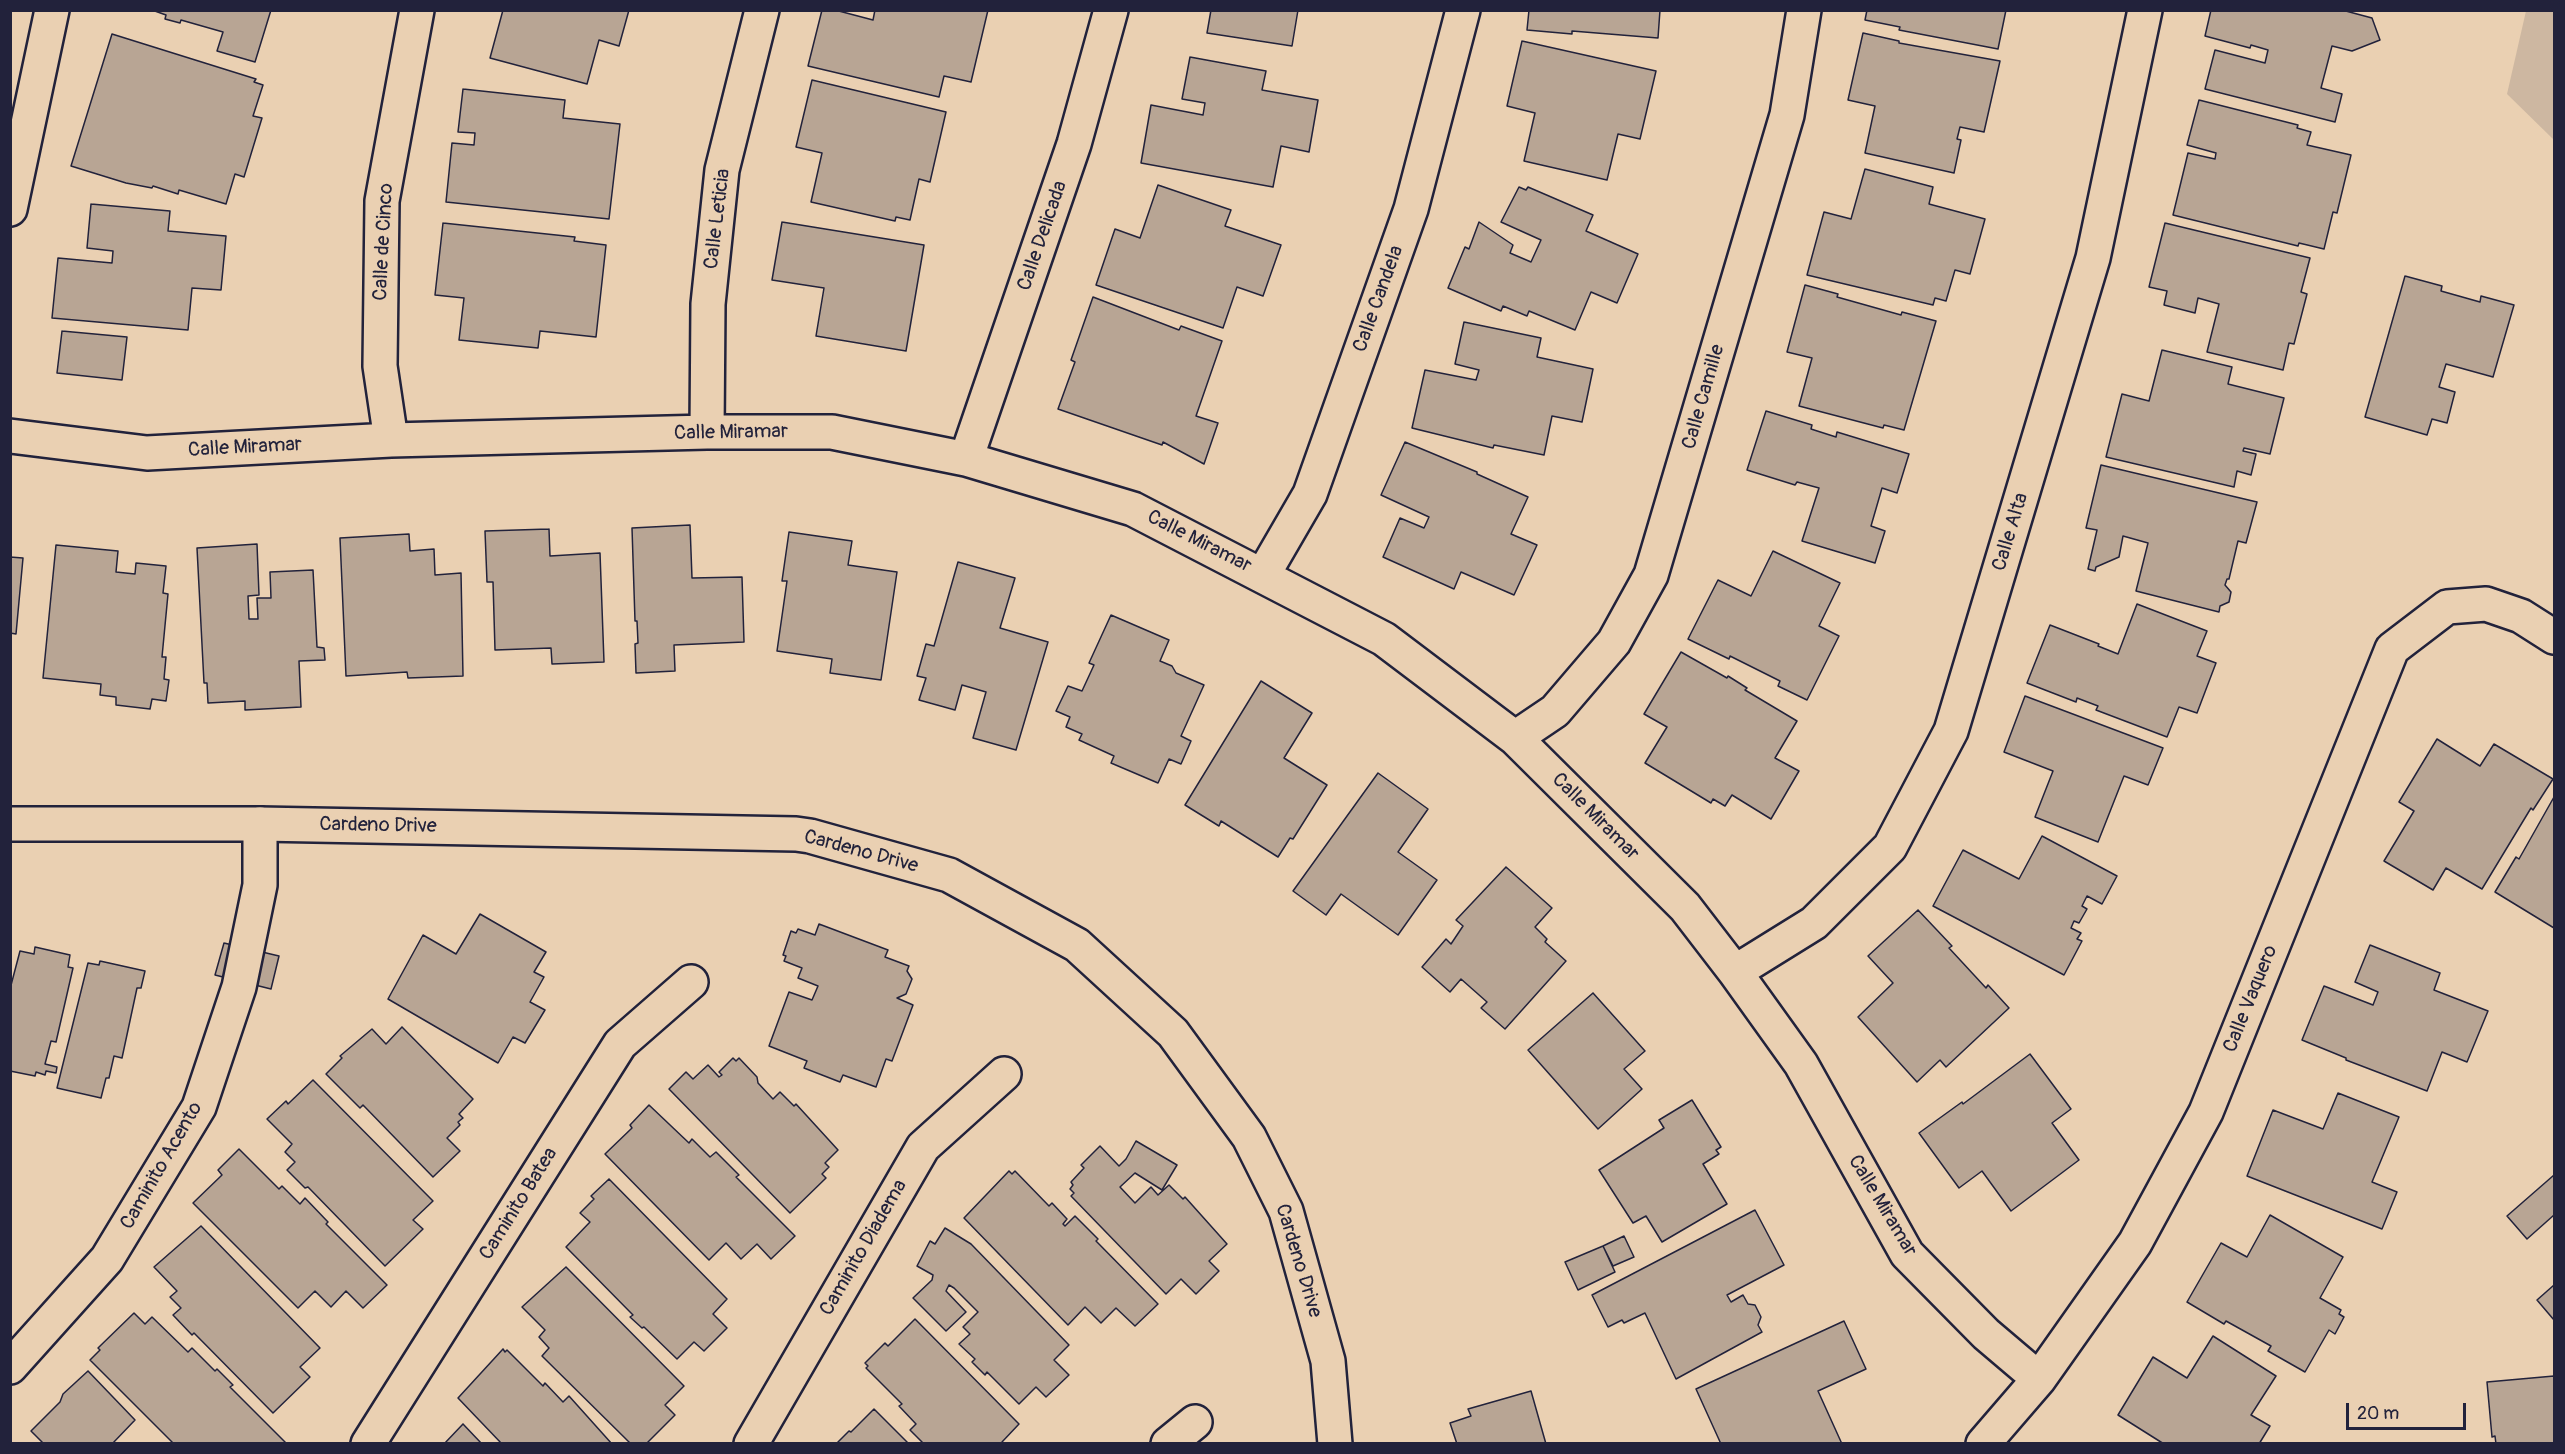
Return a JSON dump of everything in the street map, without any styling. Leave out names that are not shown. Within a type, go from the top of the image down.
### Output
[{"type":"street","points":[[10,209],[52,10]]},
{"type":"street","name":"Calle de Cinco","points":[[392,440],[380,366],[382,201],[417,10]]},
{"type":"street","name":"Calle Leticia","points":[[707,432],[708,304],[722,170],[762,10]]},
{"type":"street","name":"Calle Delicada","points":[[966,459],[1074,144],[1111,10]]},
{"type":"street","name":"Calle Candela","points":[[1263,575],[1310,494],[1318,472],[1411,208],[1463,10]]},
{"type":"street","name":"Calle Camille","points":[[1515,738],[1555,711],[1614,642],[1651,575],[1787,115],[1804,10]]},
{"type":"street","name":"Calle Alta","points":[[1735,972],[1814,923],[1890,847],[1951,730],[2093,258],[2145,10]]},
{"type":"street","name":"Calle Miramar","points":[[10,436],[147,453],[392,440],[707,432],[832,432],[966,459],[1133,509],[1384,639],[1515,738],[1685,907],[1801,1064],[1907,1254],[1986,1334],[2039,1379]]},
{"type":"street","name":"Calle Vaquero","points":[[1983,1443],[2039,1379],[2135,1243],[2206,1112],[2391,649],[2446,607],[2486,604],[2521,616],[2554,637]]},
{"type":"street","name":"Cardeno Drive","points":[[10,824],[261,824],[810,836],[949,875],[1077,945],[1173,1033],[1249,1137],[1286,1211],[1328,1361],[1335,1443]]},
{"type":"street","name":"Caminito Acento","points":[[10,1367],[107,1259],[199,1107],[239,987],[260,885],[261,824]]},
{"type":"street","name":"Caminito Batea","points":[[368,1443],[620,1044],[691,982]]},
{"type":"street","name":"Caminito Diadema","points":[[751,1443],[923,1147],[1004,1074]]},
{"type":"street","points":[[1168,1443],[1195,1422]]},
{"type":"shaded area","points":[[2526,11],[2554,11],[2554,140],[2507,94]]},
{"type":"building","points":[[152,10],[271,10],[255,62],[217,51],[223,32],[181,20],[180,23],[165,19],[166,15]]},
{"type":"building","points":[[503,10],[629,10],[619,46],[599,40],[587,84],[490,58]]},
{"type":"building","points":[[822,10],[835,10],[873,20],[875,10],[988,10],[971,82],[944,76],[939,97],[808,66]]},
{"type":"building","points":[[1211,10],[1298,10],[1292,46],[1207,33]]},
{"type":"building","points":[[1529,10],[1660,10],[1658,38],[1527,30]]},
{"type":"building","points":[[1867,10],[2006,10],[1998,49],[1899,30],[1900,27],[1865,20]]},
{"type":"building","points":[[2211,10],[2342,10],[2372,18],[2380,40],[2352,51],[2332,46],[2321,88],[2342,94],[2335,122],[2205,89],[2215,50],[2265,63],[2268,50],[2251,45],[2250,48],[2205,36]]},
{"type":"building","points":[[1863,33],[1899,41],[1899,43],[2000,61],[1984,132],[1960,127],[1957,139],[1961,140],[1954,173],[1865,153],[1875,106],[1848,100]]},
{"type":"building","points":[[112,34],[256,79],[254,82],[263,85],[253,116],[262,118],[244,177],[235,174],[226,204],[179,190],[178,194],[153,186],[152,188],[126,183],[71,166]]},
{"type":"building","points":[[1522,41],[1656,71],[1640,139],[1618,134],[1607,180],[1524,161],[1535,113],[1507,106]]},
{"type":"building","points":[[1190,57],[1266,71],[1262,90],[1318,100],[1309,152],[1281,146],[1273,187],[1141,163],[1151,105],[1203,115],[1205,103],[1182,99]]},
{"type":"building","points":[[812,80],[946,112],[930,182],[919,179],[910,220],[896,217],[895,221],[811,202],[822,153],[796,147]]},
{"type":"building","points":[[463,89],[565,100],[563,118],[620,124],[609,219],[446,202],[452,143],[474,145],[475,133],[458,132]]},
{"type":"building","points":[[2199,100],[2298,125],[2297,128],[2311,132],[2307,145],[2351,155],[2337,213],[2333,212],[2324,249],[2299,243],[2298,246],[2173,215],[2188,153],[2215,159],[2216,153],[2187,145]]},
{"type":"building","points":[[1865,169],[1933,187],[1929,204],[1985,219],[1970,274],[1955,270],[1946,301],[1935,298],[1933,305],[1807,275],[1824,212],[1851,219]]},
{"type":"building","points":[[1158,185],[1231,210],[1225,226],[1281,245],[1263,296],[1237,287],[1223,328],[1096,285],[1115,229],[1140,238]]},
{"type":"building","points":[[1519,187],[1526,190],[1528,187],[1593,215],[1586,231],[1638,254],[1617,303],[1591,292],[1575,330],[1529,311],[1527,316],[1503,306],[1501,311],[1448,288],[1465,247],[1469,249],[1479,222],[1513,245],[1510,253],[1531,262],[1541,240],[1501,222]]},
{"type":"building","points":[[91,204],[170,211],[168,231],[226,236],[221,290],[192,288],[188,330],[52,318],[58,258],[112,263],[113,251],[87,248]]},
{"type":"building","points":[[782,222],[924,245],[906,351],[816,336],[824,288],[772,280]]},
{"type":"building","points":[[443,223],[575,237],[574,241],[606,245],[596,337],[540,331],[538,348],[459,340],[464,298],[435,295]]},
{"type":"building","points":[[2165,223],[2310,258],[2301,292],[2307,294],[2294,344],[2289,343],[2283,370],[2207,352],[2219,304],[2198,298],[2195,313],[2164,305],[2167,291],[2149,287]]},
{"type":"building","points":[[2405,276],[2442,286],[2441,291],[2480,302],[2481,296],[2514,305],[2493,377],[2446,364],[2439,387],[2455,392],[2447,423],[2432,419],[2427,435],[2365,417]]},
{"type":"building","points":[[1805,285],[1838,294],[1837,297],[1901,315],[1902,312],[1936,321],[1904,430],[1884,425],[1883,428],[1799,406],[1812,358],[1787,352]]},
{"type":"building","points":[[1093,297],[1179,330],[1181,326],[1222,341],[1196,416],[1218,423],[1204,464],[1163,442],[1162,445],[1058,409],[1075,362],[1071,360]]},
{"type":"building","points":[[1464,322],[1541,338],[1537,357],[1593,369],[1582,422],[1552,416],[1544,455],[1494,445],[1493,448],[1412,428],[1425,370],[1476,380],[1479,370],[1455,364]]},
{"type":"building","points":[[62,331],[127,337],[122,380],[57,373]]},
{"type":"building","points":[[2162,350],[2232,367],[2228,384],[2284,398],[2270,454],[2244,448],[2243,451],[2256,454],[2251,475],[2237,471],[2234,487],[2106,457],[2122,394],[2149,401]]},
{"type":"building","points":[[1766,411],[1812,425],[1811,429],[1836,437],[1837,432],[1909,454],[1897,493],[1882,488],[1871,526],[1885,531],[1875,563],[1802,541],[1819,488],[1797,482],[1795,485],[1747,470]]},
{"type":"building","points":[[1405,442],[1477,472],[1528,497],[1511,534],[1537,545],[1514,595],[1461,572],[1454,589],[1383,557],[1400,518],[1424,528],[1429,517],[1381,495]]},
{"type":"building","points":[[2101,465],[2257,502],[2246,543],[2238,541],[2229,579],[2225,585],[2231,592],[2229,602],[2220,606],[2219,612],[2136,591],[2148,543],[2123,536],[2119,557],[2096,567],[2095,571],[2088,569],[2097,530],[2086,528]]},
{"type":"building","points":[[690,525],[692,578],[742,577],[744,642],[674,645],[675,671],[636,673],[635,644],[638,643],[637,621],[635,621],[632,528]]},
{"type":"building","points":[[549,529],[550,556],[600,553],[604,662],[552,664],[551,648],[495,650],[493,582],[487,582],[485,531]]},
{"type":"building","points":[[789,532],[852,541],[848,565],[897,572],[881,680],[830,673],[832,659],[777,651],[787,581],[782,581]]},
{"type":"building","points":[[409,534],[410,551],[434,549],[435,575],[461,573],[463,676],[408,678],[407,672],[346,676],[340,538]]},
{"type":"building","points":[[257,544],[259,595],[248,596],[249,619],[258,619],[257,598],[271,598],[270,572],[313,570],[317,647],[324,648],[325,660],[299,661],[301,707],[245,710],[245,701],[208,703],[207,683],[204,683],[197,548]]},
{"type":"building","points":[[56,545],[118,551],[116,572],[135,574],[136,563],[166,566],[163,593],[168,594],[162,657],[166,657],[164,679],[169,680],[166,701],[152,699],[150,709],[116,705],[116,697],[100,695],[101,684],[43,678]]},
{"type":"building","points":[[1773,551],[1840,583],[1819,626],[1839,636],[1807,700],[1778,686],[1780,681],[1730,656],[1729,659],[1688,639],[1718,580],[1751,596]]},
{"type":"building","points":[[10,557],[23,558],[16,634],[10,633]]},
{"type":"building","points":[[958,562],[1015,578],[1000,628],[1048,642],[1016,750],[973,738],[986,692],[962,685],[955,710],[919,700],[926,678],[917,676],[926,644],[934,646]]},
{"type":"building","points":[[2137,604],[2207,631],[2197,656],[2216,663],[2197,713],[2179,707],[2167,737],[2096,710],[2098,706],[2077,698],[2076,702],[2027,683],[2050,625],[2118,654]]},
{"type":"building","points":[[1111,615],[1169,640],[1160,661],[1172,666],[1176,673],[1204,685],[1181,736],[1191,741],[1181,764],[1169,759],[1158,783],[1111,763],[1114,756],[1079,740],[1082,734],[1066,727],[1070,717],[1056,711],[1068,686],[1082,691],[1094,665],[1089,663]]},
{"type":"building","points":[[1681,652],[1727,678],[1728,676],[1747,688],[1745,690],[1797,721],[1775,758],[1799,771],[1771,819],[1732,795],[1725,806],[1713,799],[1711,803],[1645,763],[1667,727],[1644,714]]},
{"type":"building","points":[[1261,681],[1312,713],[1284,758],[1327,785],[1293,839],[1290,838],[1278,857],[1221,821],[1219,826],[1185,805]]},
{"type":"building","points":[[2025,696],[2163,748],[2148,785],[2124,776],[2098,842],[2035,817],[2053,771],[2004,752]]},
{"type":"building","points":[[2437,739],[2480,766],[2494,744],[2553,779],[2533,810],[2531,808],[2482,889],[2446,868],[2433,890],[2384,861],[2414,811],[2399,802]]},
{"type":"building","points":[[1378,773],[1428,809],[1398,852],[1437,880],[1398,935],[1341,894],[1326,915],[1293,891]]},
{"type":"building","points":[[2554,797],[2554,928],[2495,892],[2516,857],[2519,859]]},
{"type":"building","points":[[2042,836],[2117,876],[2102,904],[2087,896],[2082,906],[2087,909],[2079,923],[2074,921],[2071,928],[2081,933],[2077,939],[2082,941],[2064,975],[1933,906],[1963,850],[2019,879]]},
{"type":"building","points":[[1506,867],[1552,908],[1535,927],[1547,939],[1545,942],[1566,961],[1505,1029],[1481,1008],[1487,1002],[1461,979],[1450,992],[1422,967],[1446,939],[1451,944],[1463,926],[1456,920]]},
{"type":"building","points":[[1918,910],[1952,946],[1949,948],[1986,988],[1988,985],[2009,1008],[1946,1067],[1940,1060],[1917,1082],[1858,1017],[1893,983],[1868,956]]},
{"type":"building","points":[[480,914],[546,952],[534,972],[544,977],[530,1002],[545,1010],[525,1043],[513,1037],[498,1063],[388,999],[423,935],[456,954]]},
{"type":"building","points":[[819,924],[888,950],[885,957],[909,966],[907,971],[912,979],[906,994],[897,998],[913,1005],[892,1061],[886,1059],[876,1087],[843,1075],[840,1082],[804,1068],[807,1061],[769,1046],[789,992],[812,1000],[818,986],[798,978],[802,968],[784,961],[786,956],[783,955],[791,931],[796,933],[798,929],[815,935]]},
{"type":"building","points":[[224,943],[279,956],[271,989],[215,975]]},
{"type":"building","points":[[2370,945],[2440,973],[2434,990],[2488,1011],[2467,1062],[2442,1052],[2427,1091],[2346,1060],[2346,1058],[2302,1040],[2324,986],[2373,1005],[2378,992],[2355,982]]},
{"type":"building","points":[[35,947],[70,955],[68,967],[73,968],[56,1042],[51,1041],[45,1064],[57,1067],[56,1073],[46,1071],[45,1075],[36,1072],[35,1076],[10,1071],[10,989],[20,951],[34,954]]},
{"type":"building","points":[[100,961],[145,971],[141,988],[137,988],[122,1058],[114,1056],[101,1098],[57,1088],[88,963],[99,965]]},
{"type":"building","points":[[1593,993],[1645,1051],[1624,1069],[1642,1089],[1598,1129],[1528,1050]]},
{"type":"building","points":[[402,1027],[473,1099],[459,1114],[463,1118],[458,1122],[460,1125],[447,1138],[460,1151],[433,1177],[363,1105],[360,1108],[326,1074],[342,1058],[340,1056],[372,1029],[386,1044]]},
{"type":"building","points":[[2030,1054],[2071,1109],[2052,1123],[2079,1160],[2011,1211],[1982,1171],[1959,1188],[1919,1133],[1962,1102],[1963,1104]]},
{"type":"building","points":[[733,1058],[736,1061],[739,1058],[773,1099],[780,1092],[794,1106],[796,1104],[838,1150],[825,1163],[829,1167],[822,1174],[826,1178],[790,1213],[669,1089],[686,1072],[693,1079],[708,1065],[719,1077],[722,1075],[719,1072]]},
{"type":"building","points":[[313,1080],[433,1201],[413,1220],[423,1229],[385,1266],[308,1187],[305,1188],[287,1170],[295,1162],[285,1152],[292,1144],[267,1119],[286,1101],[288,1104]]},
{"type":"building","points":[[2338,1093],[2399,1117],[2372,1182],[2397,1192],[2382,1229],[2247,1176],[2273,1110],[2323,1129]]},
{"type":"building","points":[[1692,1100],[1721,1147],[1716,1150],[1719,1154],[1703,1164],[1727,1204],[1662,1242],[1646,1216],[1633,1223],[1599,1170],[1664,1128],[1659,1120]]},
{"type":"building","points":[[649,1105],[689,1143],[692,1139],[710,1157],[716,1152],[739,1175],[736,1177],[795,1236],[771,1259],[757,1244],[741,1259],[726,1243],[709,1260],[605,1154],[632,1128],[630,1125]]},
{"type":"building","points":[[1136,1141],[1177,1165],[1162,1190],[1135,1173],[1120,1187],[1135,1203],[1151,1187],[1158,1195],[1169,1185],[1183,1199],[1185,1197],[1227,1244],[1209,1261],[1219,1271],[1196,1294],[1181,1279],[1166,1294],[1071,1196],[1074,1193],[1070,1189],[1073,1185],[1071,1182],[1084,1168],[1081,1165],[1100,1146],[1119,1166],[1126,1159]]},
{"type":"building","points":[[239,1149],[279,1189],[282,1186],[300,1204],[305,1198],[328,1222],[326,1224],[387,1285],[363,1308],[346,1291],[331,1307],[315,1291],[298,1308],[193,1203],[222,1175],[218,1170]]},
{"type":"building","points":[[1009,1171],[1012,1174],[1015,1171],[1049,1206],[1052,1203],[1067,1219],[1063,1224],[1065,1226],[1075,1216],[1098,1239],[1096,1241],[1158,1304],[1135,1326],[1116,1308],[1101,1323],[1085,1307],[1068,1325],[964,1218]]},
{"type":"building","points":[[2554,1175],[2554,1215],[2527,1239],[2507,1216]]},
{"type":"building","points":[[609,1179],[727,1299],[713,1314],[727,1328],[704,1351],[694,1342],[677,1359],[644,1327],[642,1328],[630,1317],[633,1315],[566,1247],[590,1222],[580,1213],[594,1199],[591,1196]]},
{"type":"building","points":[[1755,1210],[1784,1265],[1727,1295],[1731,1302],[1743,1295],[1748,1304],[1755,1305],[1761,1317],[1758,1325],[1762,1332],[1676,1379],[1645,1313],[1624,1323],[1622,1320],[1608,1327],[1592,1295]]},
{"type":"building","points":[[2270,1215],[2343,1257],[2320,1298],[2341,1310],[2339,1314],[2344,1317],[2335,1334],[2329,1330],[2305,1372],[2268,1351],[2271,1346],[2226,1321],[2224,1324],[2187,1302],[2221,1243],[2247,1257]]},
{"type":"building","points":[[201,1226],[320,1348],[300,1367],[310,1377],[273,1413],[194,1333],[192,1335],[173,1315],[181,1308],[170,1297],[177,1291],[154,1267]]},
{"type":"building","points":[[945,1228],[971,1244],[1069,1345],[1054,1360],[1069,1375],[1046,1397],[1036,1387],[1019,1404],[987,1372],[985,1375],[972,1362],[975,1359],[959,1344],[970,1334],[963,1327],[978,1312],[954,1288],[949,1285],[946,1291],[966,1312],[946,1331],[913,1298],[932,1280],[933,1275],[917,1266],[930,1241],[935,1244]]},
{"type":"building","points":[[1624,1236],[1634,1257],[1613,1266],[1603,1246]]},
{"type":"building","points":[[1603,1246],[1615,1272],[1578,1290],[1565,1262]]},
{"type":"building","points":[[566,1267],[684,1386],[665,1405],[675,1415],[646,1444],[631,1444],[542,1356],[549,1348],[539,1337],[545,1330],[522,1307]]},
{"type":"building","points":[[2554,1285],[2554,1320],[2537,1300]]},
{"type":"building","points":[[134,1313],[145,1324],[152,1317],[188,1352],[192,1348],[215,1371],[217,1369],[233,1385],[230,1387],[286,1443],[174,1444],[90,1360],[100,1350],[98,1348]]},
{"type":"building","points":[[915,1319],[1019,1424],[1002,1442],[1004,1444],[924,1444],[910,1430],[916,1424],[899,1406],[902,1404],[866,1368],[868,1366],[865,1363],[885,1343],[888,1346]]},
{"type":"building","points":[[1844,1321],[1866,1369],[1818,1391],[1842,1444],[1721,1444],[1696,1389]]},
{"type":"building","points":[[2213,1336],[2276,1376],[2251,1415],[2270,1426],[2259,1444],[2164,1444],[2118,1415],[2153,1357],[2187,1378]]},
{"type":"building","points":[[503,1349],[505,1352],[507,1350],[543,1386],[545,1383],[563,1402],[569,1396],[612,1444],[502,1444],[458,1398]]},
{"type":"building","points":[[88,1371],[135,1420],[112,1444],[44,1444],[31,1431],[60,1402],[63,1394]]},
{"type":"building","points":[[2554,1376],[2554,1444],[2496,1444],[2495,1436],[2492,1437],[2487,1382]]},
{"type":"building","points":[[1531,1391],[1546,1444],[1457,1444],[1450,1423],[1471,1416],[1468,1409]]},
{"type":"building","points":[[874,1409],[909,1444],[836,1444],[849,1431],[851,1432]]},
{"type":"building","points":[[463,1424],[482,1444],[444,1444]]}]
